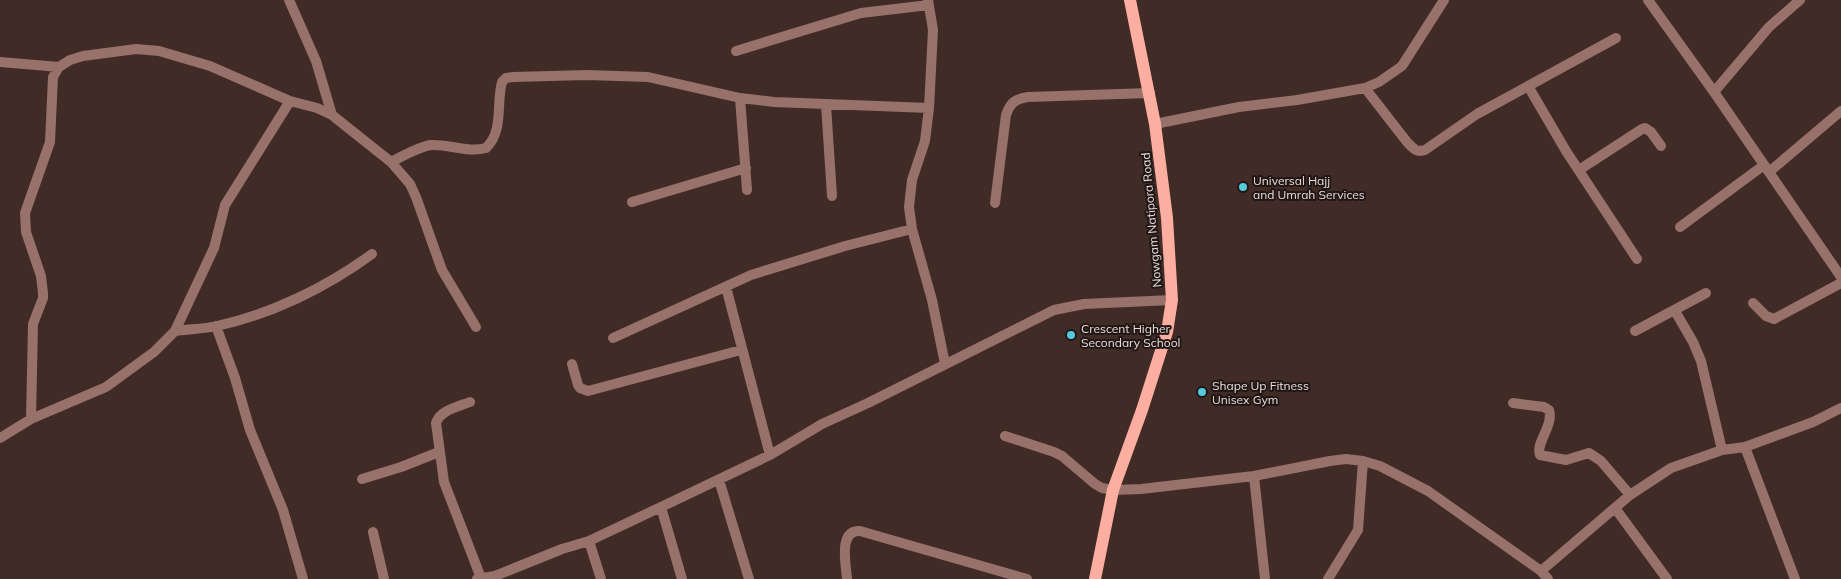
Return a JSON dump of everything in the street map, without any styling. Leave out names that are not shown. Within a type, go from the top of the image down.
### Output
[{"type":"main road","name":"Nowgam Natipora Road","points":[[1095,579],[1112,490],[1142,410],[1165,340],[1172,300],[1167,218],[1155,124],[1130,0]]},
{"type":"street","points":[[289,0],[316,61],[332,115]]},
{"type":"street","points":[[1155,124],[1239,107],[1297,100],[1365,88],[1380,82],[1402,66],[1444,0]]},
{"type":"street","points":[[1648,0],[1841,276]]},
{"type":"street","points":[[1714,92],[1769,26],[1800,0]]},
{"type":"street","points":[[736,51],[861,12],[929,2],[933,30],[930,108],[925,141],[909,192],[909,207],[912,229],[932,300],[945,364]]},
{"type":"street","points":[[1365,88],[1407,142],[1419,152],[1425,150],[1477,114],[1616,38]]},
{"type":"street","points":[[31,420],[33,324],[44,293],[42,276],[26,232],[24,213],[50,142],[54,77],[59,67],[70,60],[83,56],[136,49],[159,51],[210,66],[290,101],[317,108],[332,115],[391,162],[410,184],[442,270],[476,327]]},
{"type":"street","points":[[0,62],[59,67]]},
{"type":"street","points":[[391,162],[431,145],[472,149],[486,148],[493,139],[498,122],[502,82],[506,78],[513,77],[587,75],[648,77],[740,98],[826,105],[930,108]]},
{"type":"street","points":[[1528,86],[1579,170],[1637,259]]},
{"type":"street","points":[[996,203],[1006,115],[1008,107],[1013,101],[1028,97],[1150,93]]},
{"type":"street","points":[[740,98],[747,190]]},
{"type":"street","points":[[0,438],[31,420],[106,387],[154,352],[175,331],[214,248],[225,206],[290,101]]},
{"type":"street","points":[[826,105],[832,196]]},
{"type":"street","points":[[1680,227],[1767,168],[1841,111]]},
{"type":"street","points":[[1579,170],[1642,128],[1651,132],[1661,146]]},
{"type":"street","points":[[632,202],[746,168]]},
{"type":"street","points":[[613,338],[751,275],[845,246],[912,229]]},
{"type":"street","points":[[175,331],[216,326],[246,319],[278,307],[348,272],[372,254]]},
{"type":"street","points":[[1753,303],[1766,316],[1774,319],[1841,283]]},
{"type":"street","points":[[726,287],[770,455]]},
{"type":"street","points":[[1635,331],[1675,311],[1706,292]]},
{"type":"street","points":[[470,402],[443,413],[437,419],[439,452],[444,482],[479,578],[496,578],[562,549],[589,541],[719,480],[770,455],[822,424],[1054,310],[1084,304],[1172,300]]},
{"type":"street","points":[[1675,311],[1694,342],[1701,361],[1722,450]]},
{"type":"street","points":[[216,326],[235,378],[250,430],[283,510],[303,579]]},
{"type":"street","points":[[572,364],[578,385],[580,388],[588,390],[741,350]]},
{"type":"street","points":[[1512,402],[1544,407],[1549,410],[1550,420],[1539,450],[1540,455],[1566,460],[1589,453],[1601,461],[1630,495]]},
{"type":"street","points":[[1005,436],[1062,456],[1095,484],[1112,490],[1141,490],[1254,476],[1346,459],[1363,461],[1380,466],[1428,491],[1544,575],[1630,495],[1671,468],[1722,450],[1745,448],[1814,422],[1841,408]]},
{"type":"street","points":[[1745,448],[1794,579]]},
{"type":"street","points":[[362,479],[401,467],[439,452]]},
{"type":"street","points":[[1328,579],[1358,530],[1363,461]]},
{"type":"street","points":[[1254,476],[1265,579]]},
{"type":"street","points":[[719,480],[750,579]]},
{"type":"street","points":[[661,507],[682,579]]},
{"type":"street","points":[[1615,508],[1667,579]]},
{"type":"street","points":[[846,579],[845,542],[853,531],[860,531],[1008,576],[1027,579]]},
{"type":"street","points":[[373,532],[384,579]]},
{"type":"street","points":[[589,541],[601,579]]},
{"type":"place","name":"Universal Hajj and Umrah Services","points":[[1243,187]]},
{"type":"place","name":"Crescent Higher Secondary School","points":[[1071,335]]},
{"type":"place","name":"Shape Up Fitness Unisex Gym","points":[[1202,392]]}]
